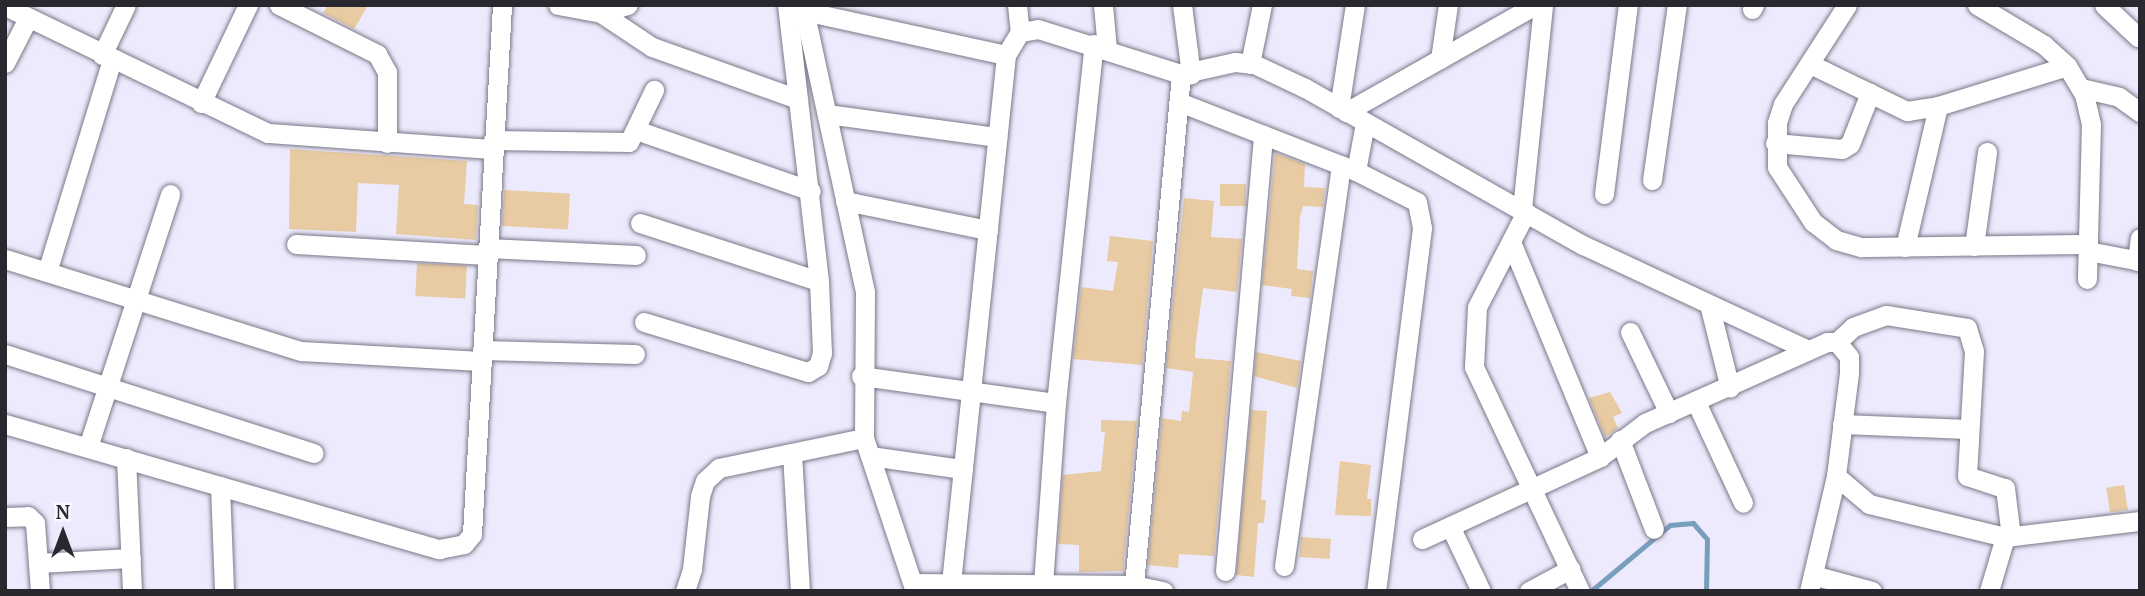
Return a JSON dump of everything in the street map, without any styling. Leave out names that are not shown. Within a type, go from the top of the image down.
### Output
[{"type":"street","points":[[47,272],[107,57],[126,5]]},
{"type":"street","points":[[201,103],[248,5]]},
{"type":"street","points":[[279,5],[377,54],[387,72],[387,143]]},
{"type":"street","points":[[5,424],[439,549],[464,544],[472,534],[502,5]]},
{"type":"street","points":[[558,5],[601,13],[659,51],[799,99]]},
{"type":"street","points":[[601,13],[628,5]]},
{"type":"street","points":[[951,583],[1006,55],[1020,32],[1017,5]]},
{"type":"street","points":[[1043,584],[1056,403],[1101,46],[1103,5]]},
{"type":"street","points":[[1135,585],[1179,102],[1186,74],[1182,5]]},
{"type":"street","points":[[1250,64],[1262,5]]},
{"type":"street","points":[[1343,110],[1355,5]]},
{"type":"street","points":[[1440,59],[1448,5]]},
{"type":"street","points":[[1343,110],[1535,5]]},
{"type":"street","points":[[1543,5],[1524,210],[1478,307],[1472,356],[1478,379],[1534,487],[1580,591]]},
{"type":"street","points":[[1604,194],[1628,5]]},
{"type":"street","points":[[1652,180],[1677,5]]},
{"type":"street","points":[[1847,5],[1783,104],[1775,142],[1777,167],[1792,196],[1836,240],[1861,247],[2088,247],[2138,261],[2140,238]]},
{"type":"street","points":[[1977,5],[2044,45],[2067,66],[2081,88],[2091,124],[2087,279]]},
{"type":"street","points":[[2104,5],[2138,37]]},
{"type":"street","points":[[5,6],[201,103],[268,133],[387,143],[618,144],[629,142],[654,90]]},
{"type":"street","points":[[791,7],[1006,55]]},
{"type":"street","points":[[644,321],[814,370],[822,353],[811,191],[791,7]]},
{"type":"street","points":[[791,7],[827,114],[865,292],[861,376],[867,447],[914,587],[951,583],[1009,587],[1043,584],[1084,587],[1135,585],[1163,591]]},
{"type":"street","points":[[5,63],[28,18]]},
{"type":"street","points":[[1020,32],[1038,29],[1186,74],[1235,62],[1250,64],[1283,76],[1524,210],[1710,308],[1808,351]]},
{"type":"street","points":[[1810,64],[1907,111],[1938,106],[2067,66]]},
{"type":"street","points":[[2081,88],[2119,97],[2140,112]]},
{"type":"street","points":[[1775,142],[1842,149],[1850,144],[1870,93]]},
{"type":"street","points":[[1179,102],[1348,168],[1406,193],[1417,202],[1422,215],[1376,591]]},
{"type":"street","points":[[1905,247],[1938,106]]},
{"type":"street","points":[[827,114],[998,137]]},
{"type":"street","points":[[1284,566],[1348,168],[1364,123]]},
{"type":"street","points":[[636,130],[811,191]]},
{"type":"street","points":[[1225,571],[1263,135]]},
{"type":"street","points":[[1974,246],[1987,152]]},
{"type":"street","points":[[88,447],[170,194]]},
{"type":"street","points":[[845,201],[988,230]]},
{"type":"street","points":[[640,223],[819,281]]},
{"type":"street","points":[[1511,242],[1600,457]]},
{"type":"street","points":[[296,244],[636,255]]},
{"type":"street","points":[[5,259],[316,354],[635,354]]},
{"type":"street","points":[[1710,308],[1730,388]]},
{"type":"street","points":[[1422,539],[1600,457],[1620,440],[1669,413],[1808,351],[1837,342],[1853,327],[1886,315],[1967,328],[1974,351],[1967,476],[2006,488],[2008,537],[1989,591]]},
{"type":"street","points":[[1630,332],[1669,413]]},
{"type":"street","points":[[1837,342],[1849,357],[1842,424],[1836,477],[1811,583],[1872,591]]},
{"type":"street","points":[[5,354],[314,453]]},
{"type":"street","points":[[861,376],[1056,403]]},
{"type":"street","points":[[1696,402],[1743,503]]},
{"type":"street","points":[[1842,424],[1968,429]]},
{"type":"street","points":[[1620,440],[1654,529]]},
{"type":"street","points":[[685,591],[705,481],[719,468],[792,453],[867,447],[962,469]]},
{"type":"street","points":[[792,453],[800,591]]},
{"type":"street","points":[[126,458],[132,591]]},
{"type":"street","points":[[1836,477],[1869,503],[2008,537],[2140,521]]},
{"type":"street","points":[[220,486],[224,591]]},
{"type":"street","points":[[5,517],[28,516],[35,523],[40,591]]},
{"type":"street","points":[[1450,526],[1481,591]]},
{"type":"street","points":[[38,563],[131,558]]},
{"type":"street","points":[[1529,591],[1570,569]]},
{"type":"building","points":[[328,5],[368,5],[354,29],[323,13]]},
{"type":"building","points":[[290,149],[467,161],[464,204],[478,205],[476,240],[396,234],[399,185],[358,183],[356,232],[289,229]]},
{"type":"building","points":[[1275,153],[1305,164],[1304,187],[1325,188],[1323,207],[1303,206],[1300,217],[1297,269],[1313,271],[1310,298],[1291,296],[1292,289],[1262,285]]},
{"type":"building","points":[[1220,184],[1246,184],[1246,206],[1220,206]]},
{"type":"building","points":[[504,190],[570,193],[568,229],[502,226]]},
{"type":"building","points":[[1184,198],[1214,201],[1211,237],[1242,239],[1237,292],[1203,288],[1196,341],[1195,358],[1231,361],[1214,556],[1179,554],[1178,568],[1148,565],[1162,418],[1181,421],[1182,411],[1189,412],[1193,372],[1166,368]]},
{"type":"building","points":[[1110,236],[1153,241],[1142,365],[1073,359],[1081,287],[1113,291],[1118,262],[1107,261]]},
{"type":"building","points":[[417,263],[467,266],[465,299],[415,296]]},
{"type":"building","points":[[1256,352],[1301,361],[1297,388],[1254,376]]},
{"type":"building","points":[[1610,392],[1622,413],[1613,417],[1618,428],[1605,437],[1589,398]]},
{"type":"building","points":[[1251,410],[1267,411],[1261,500],[1266,500],[1264,523],[1258,523],[1254,577],[1236,575]]},
{"type":"building","points":[[1101,420],[1137,421],[1123,571],[1079,572],[1079,545],[1058,544],[1063,475],[1101,471],[1105,432],[1101,432]]},
{"type":"building","points":[[1340,461],[1371,465],[1367,499],[1371,499],[1371,516],[1335,515]]},
{"type":"building","points":[[2124,485],[2128,510],[2110,513],[2106,488]]},
{"type":"building","points":[[1301,537],[1331,539],[1330,559],[1300,557]]},
{"type":"waterway","points":[[1591,591],[1670,525],[1693,523],[1707,539],[1706,591]]}]
